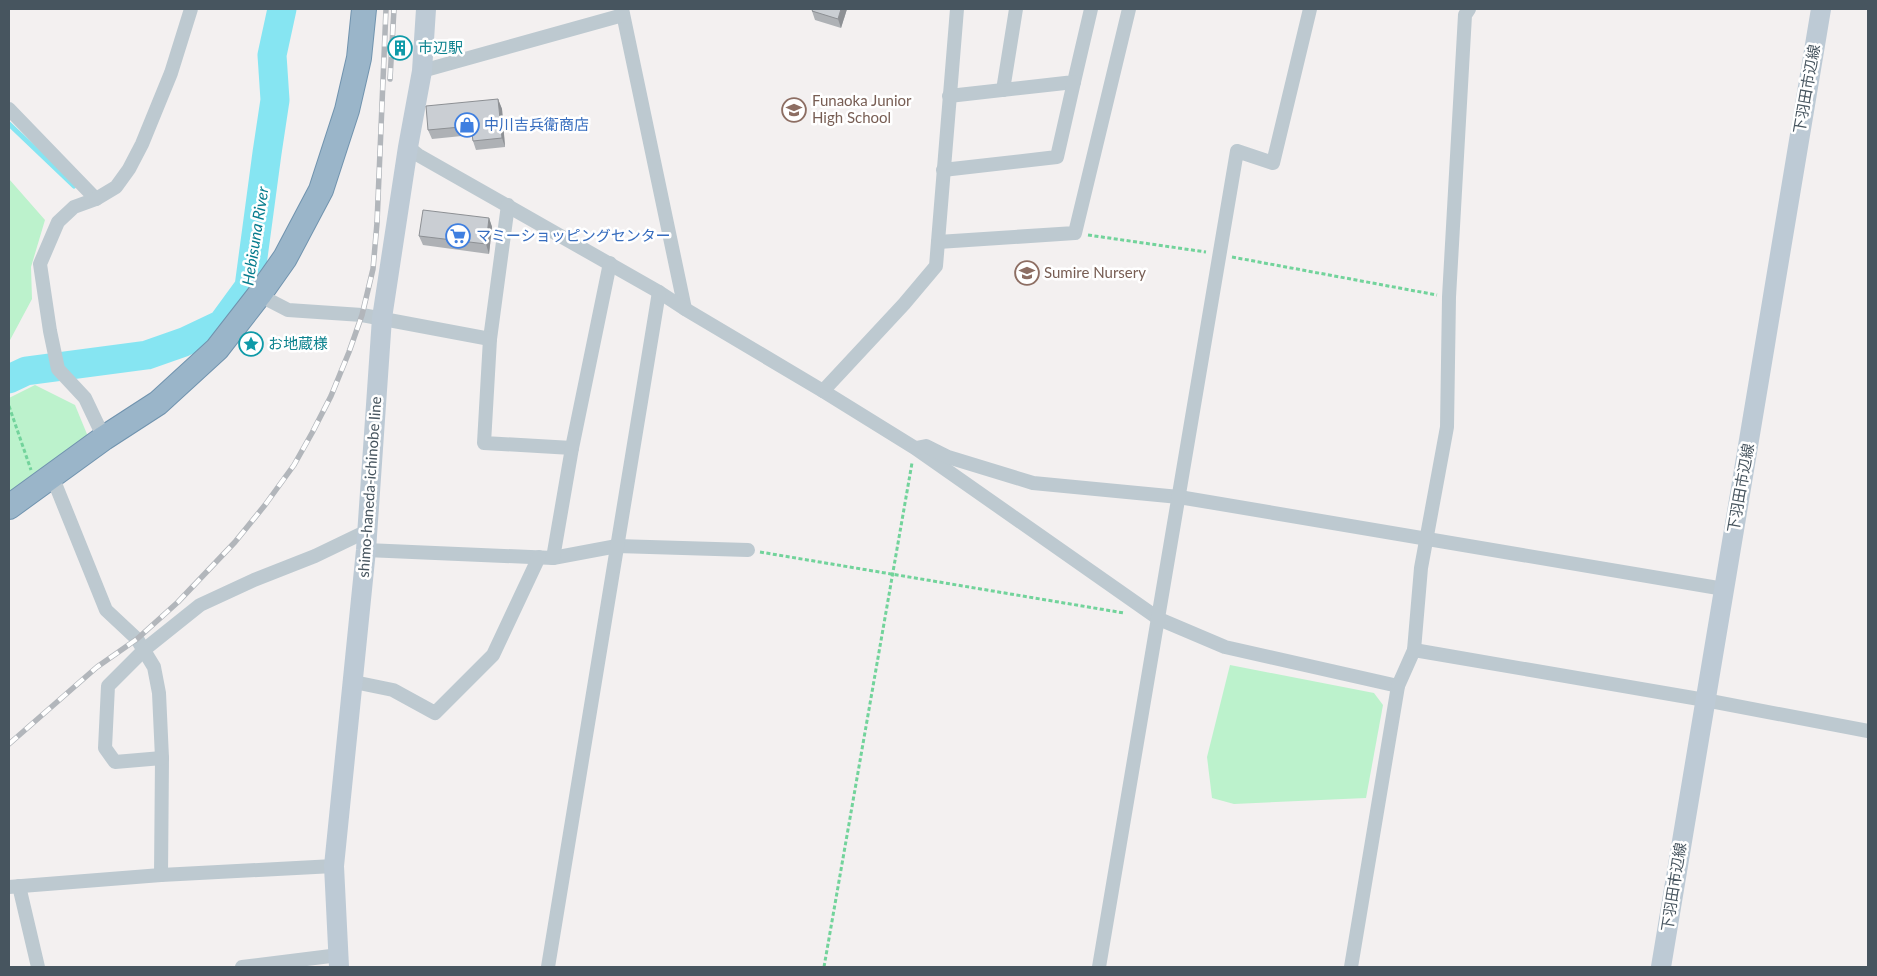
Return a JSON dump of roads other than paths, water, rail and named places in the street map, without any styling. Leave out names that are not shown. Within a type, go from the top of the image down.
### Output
[{"type":"highway","points":[[9,507],[104,438],[158,402],[217,349],[259,295],[285,258],[321,190],[347,110],[359,58],[364,9]]},
{"type":"main road","name":"shimo-haneda-ichinobe line","points":[[339,961],[334,866],[367,541],[382,318],[408,147],[422,71],[426,9]]},
{"type":"main road","name":"下羽田市辺線","points":[[1661,967],[1821,9]]},
{"type":"street","points":[[104,438],[85,398],[58,369],[40,264],[58,222],[74,207],[96,199],[116,187],[129,169],[142,144],[171,73],[191,9]]},
{"type":"street","points":[[823,391],[904,304],[936,266],[957,9]]},
{"type":"street","points":[[1003,90],[1016,9]]},
{"type":"street","points":[[943,170],[1057,157],[1091,9]]},
{"type":"street","points":[[938,242],[1075,233],[1129,9]]},
{"type":"street","points":[[1099,967],[1237,151],[1273,163],[1310,9]]},
{"type":"street","points":[[1351,967],[1398,686],[1414,650],[1421,568],[1447,427],[1449,297],[1465,15],[1469,9]]},
{"type":"street","points":[[422,71],[622,12],[685,309]]},
{"type":"street","points":[[949,96],[1074,82]]},
{"type":"street","points":[[9,109],[96,199]]},
{"type":"street","points":[[408,147],[418,155],[659,292],[915,448],[1159,619],[1225,646],[1398,686]]},
{"type":"street","points":[[508,205],[490,339],[484,443],[572,448]]},
{"type":"street","points":[[554,558],[572,448],[610,263]]},
{"type":"street","points":[[548,967],[659,292]]},
{"type":"street","points":[[259,295],[288,310],[362,315],[490,339]]},
{"type":"street","points":[[915,448],[926,446],[948,457],[1033,483],[1179,498],[1724,589]]},
{"type":"street","points":[[44,481],[106,610],[138,639],[154,667],[159,693],[162,758],[160,875]]},
{"type":"street","points":[[162,758],[115,762],[105,748],[108,686],[145,649],[200,605],[254,580],[315,556],[367,541],[539,558],[554,558],[617,546],[748,550]]},
{"type":"street","points":[[354,682],[393,690],[435,713],[493,655],[539,558]]},
{"type":"street","points":[[1414,650],[1705,700],[1868,731]]},
{"type":"street","points":[[38,967],[14,886],[160,875],[334,866]]},
{"type":"street","points":[[242,967],[339,961]]},
{"type":"waterway","name":"Hebisuna River","points":[[9,379],[26,371],[147,355],[184,342],[222,324],[249,287],[275,100],[272,55],[282,9]]},
{"type":"waterway","points":[[9,124],[74,186]]},
{"type":"railway","points":[[9,744],[97,667],[137,639],[178,602],[235,542],[294,465],[331,396],[362,315],[373,269],[377,223],[386,9]]},
{"type":"railway","points":[[390,79],[394,9]]},
{"type":"place","name":"市辺駅","points":[[400,48]]},
{"type":"place","name":"Funaoka Junior High School","points":[[794,110]]},
{"type":"place","name":"中川吉兵衛商店","points":[[467,125]]},
{"type":"place","name":"マミーショッピングセンター","points":[[458,236]]},
{"type":"place","name":"Sumire Nursery","points":[[1027,273]]},
{"type":"place","name":"お地蔵様","points":[[251,344]]}]
